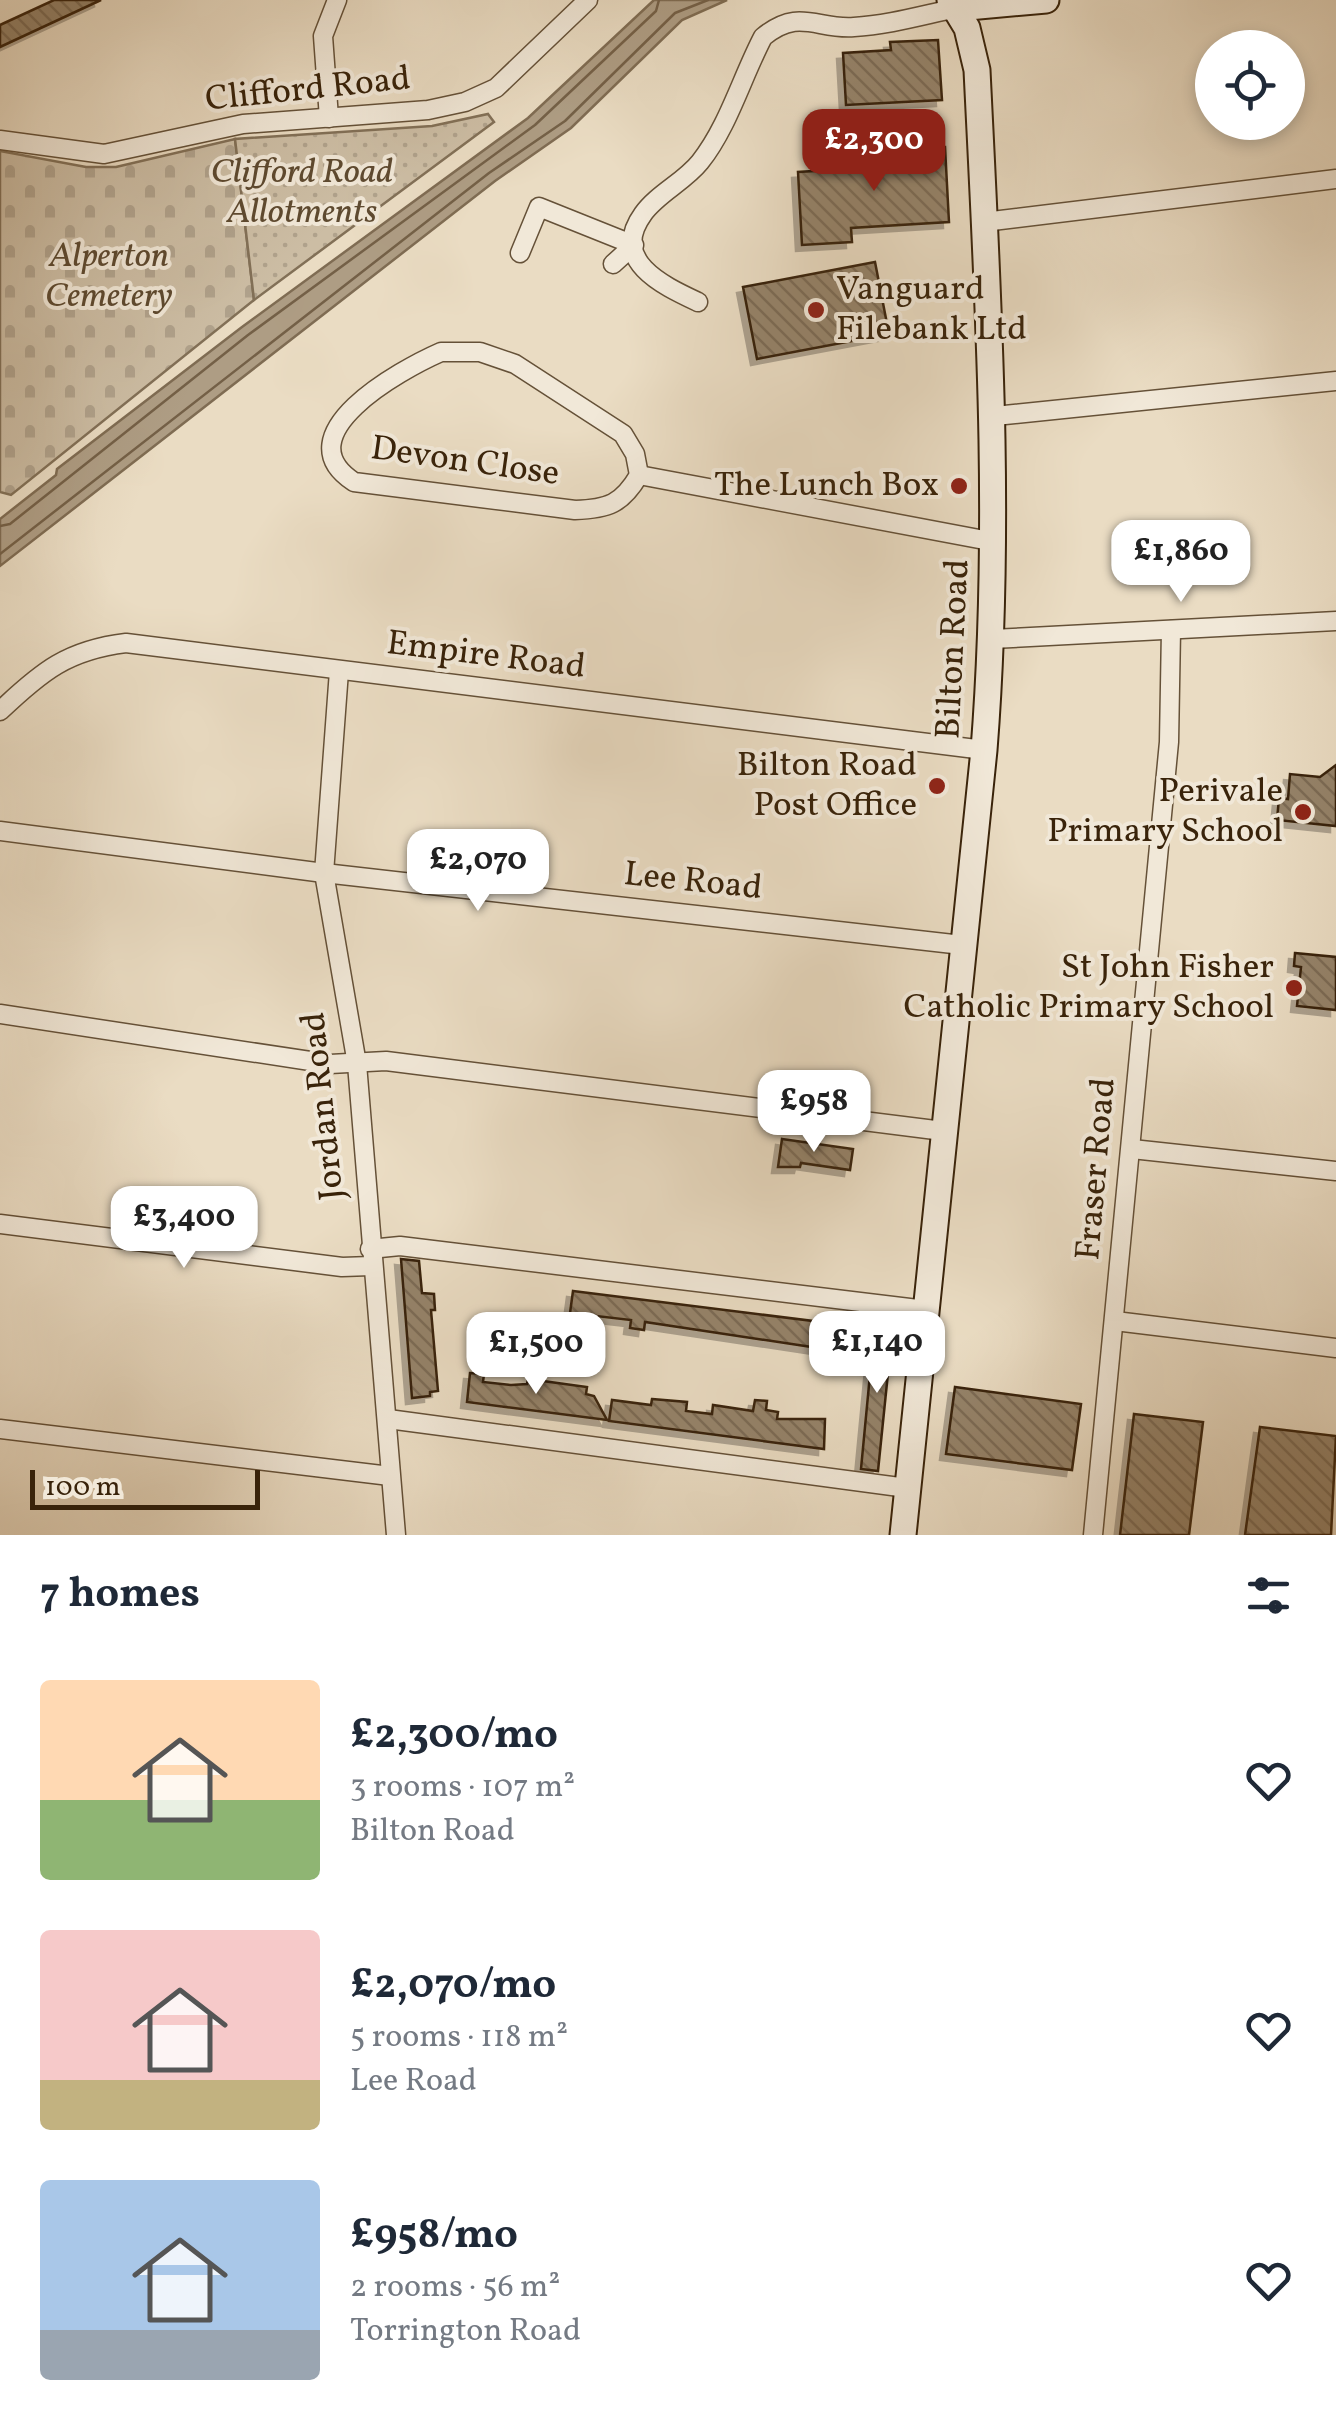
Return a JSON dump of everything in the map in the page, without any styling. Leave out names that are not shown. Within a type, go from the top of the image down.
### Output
[{"type":"street","points":[[329,118],[323,36],[336,0]]},
{"type":"street","name":"Clifford Road","points":[[0,140],[104,154],[212,129],[428,110],[465,102],[496,88],[588,0]]},
{"type":"street","points":[[689,291],[642,271],[634,233],[643,213],[699,163],[763,37],[776,26],[818,20],[848,28],[884,24],[954,4],[1046,0]]},
{"type":"street","name":"Bilton Road","points":[[908,1534],[907,1488],[984,750],[992,639],[995,416],[977,70],[967,28],[954,4]]},
{"type":"street","points":[[984,222],[1336,179]]},
{"type":"street","points":[[520,253],[539,207],[634,245]]},
{"type":"street","points":[[614,264],[634,245]]},
{"type":"street","name":"Devon Close","points":[[441,352],[480,352],[516,364],[623,434],[634,454],[639,476],[626,497],[606,509],[575,510],[354,482],[338,472],[330,455],[332,436],[341,420],[410,366],[441,352]]},
{"type":"street","points":[[995,416],[1336,381]]},
{"type":"street","points":[[639,476],[994,542]]},
{"type":"street","points":[[992,639],[1336,621]]},
{"type":"street","name":"Fraser Road","points":[[1093,1535],[1170,742],[1172,630]]},
{"type":"street","name":"Empire Road","points":[[0,710],[57,662],[87,648],[126,643],[984,750]]},
{"type":"street","name":"Jordan Road","points":[[339,671],[324,873],[357,1064],[396,1535]]},
{"type":"street","name":"Lee Road","points":[[0,830],[324,873],[962,945]]},
{"type":"street","points":[[0,1014],[330,1064],[386,1061],[944,1131]]},
{"type":"street","points":[[1132,1149],[1336,1171]]},
{"type":"street","points":[[0,1224],[342,1267],[400,1246],[926,1310]]},
{"type":"street","points":[[1115,1321],[1336,1348]]},
{"type":"street","points":[[388,1418],[907,1488]]},
{"type":"street","points":[[0,1428],[390,1476]]},
{"type":"green space","name":"Clifford Road Allotments","points":[[488,114],[494,122],[254,300],[235,139],[432,126]]},
{"type":"green space","name":"Alperton Cemetery","points":[[235,139],[254,300],[11,495],[0,492],[0,151],[86,167],[116,167]]},
{"type":"water","points":[[654,0],[727,0],[682,20],[571,128],[495,181],[0,566],[0,519],[56,475],[57,469],[242,327],[528,118]]},
{"type":"building","points":[[54,0],[101,0],[0,47],[0,25]]},
{"type":"building","points":[[938,40],[942,100],[846,105],[843,53],[891,50],[890,42]]},
{"type":"building","points":[[945,147],[949,222],[851,228],[852,242],[802,245],[798,172],[846,169],[845,153]]},
{"type":"building","name":"Vanguard Filebank Ltd","points":[[875,262],[889,334],[757,359],[743,287]]},
{"type":"building","points":[[1336,765],[1336,826],[1277,820],[1279,798],[1288,799],[1290,774],[1320,777]]},
{"type":"building","points":[[1295,953],[1336,957],[1336,1010],[1297,1006],[1301,967],[1294,966]]},
{"type":"building","points":[[782,1139],[853,1149],[850,1170],[801,1163],[800,1167],[778,1167]]},
{"type":"building","points":[[401,1259],[419,1261],[422,1293],[434,1294],[435,1310],[431,1310],[438,1391],[430,1392],[430,1396],[412,1398]]},
{"type":"building","points":[[573,1291],[829,1323],[835,1344],[826,1343],[825,1349],[645,1322],[644,1330],[630,1328],[631,1320],[570,1313]]},
{"type":"building","points":[[875,1322],[893,1324],[878,1471],[861,1469]]},
{"type":"building","points":[[470,1373],[484,1374],[483,1382],[527,1384],[528,1379],[587,1387],[586,1394],[594,1396],[607,1420],[467,1402]]},
{"type":"building","points":[[955,1387],[1081,1404],[1072,1470],[946,1454]]},
{"type":"building","points":[[652,1399],[687,1402],[686,1411],[712,1414],[713,1405],[753,1411],[755,1400],[767,1401],[766,1410],[778,1412],[777,1419],[825,1419],[824,1449],[609,1421],[612,1400],[651,1405]]},
{"type":"building","points":[[1134,1414],[1203,1422],[1189,1535],[1120,1535]]},
{"type":"building","points":[[1260,1427],[1336,1436],[1331,1535],[1245,1535]]},
{"type":"place","name":"Vanguard Filebank Ltd","points":[[816,310]]},
{"type":"place","name":"The Lunch Box","points":[[959,486]]},
{"type":"place","name":"Bilton Road Post Office","points":[[937,786]]},
{"type":"place","name":"Perivale Primary School","points":[[1303,812]]},
{"type":"place","name":"St John Fisher Catholic Primary School","points":[[1294,988]]}]
